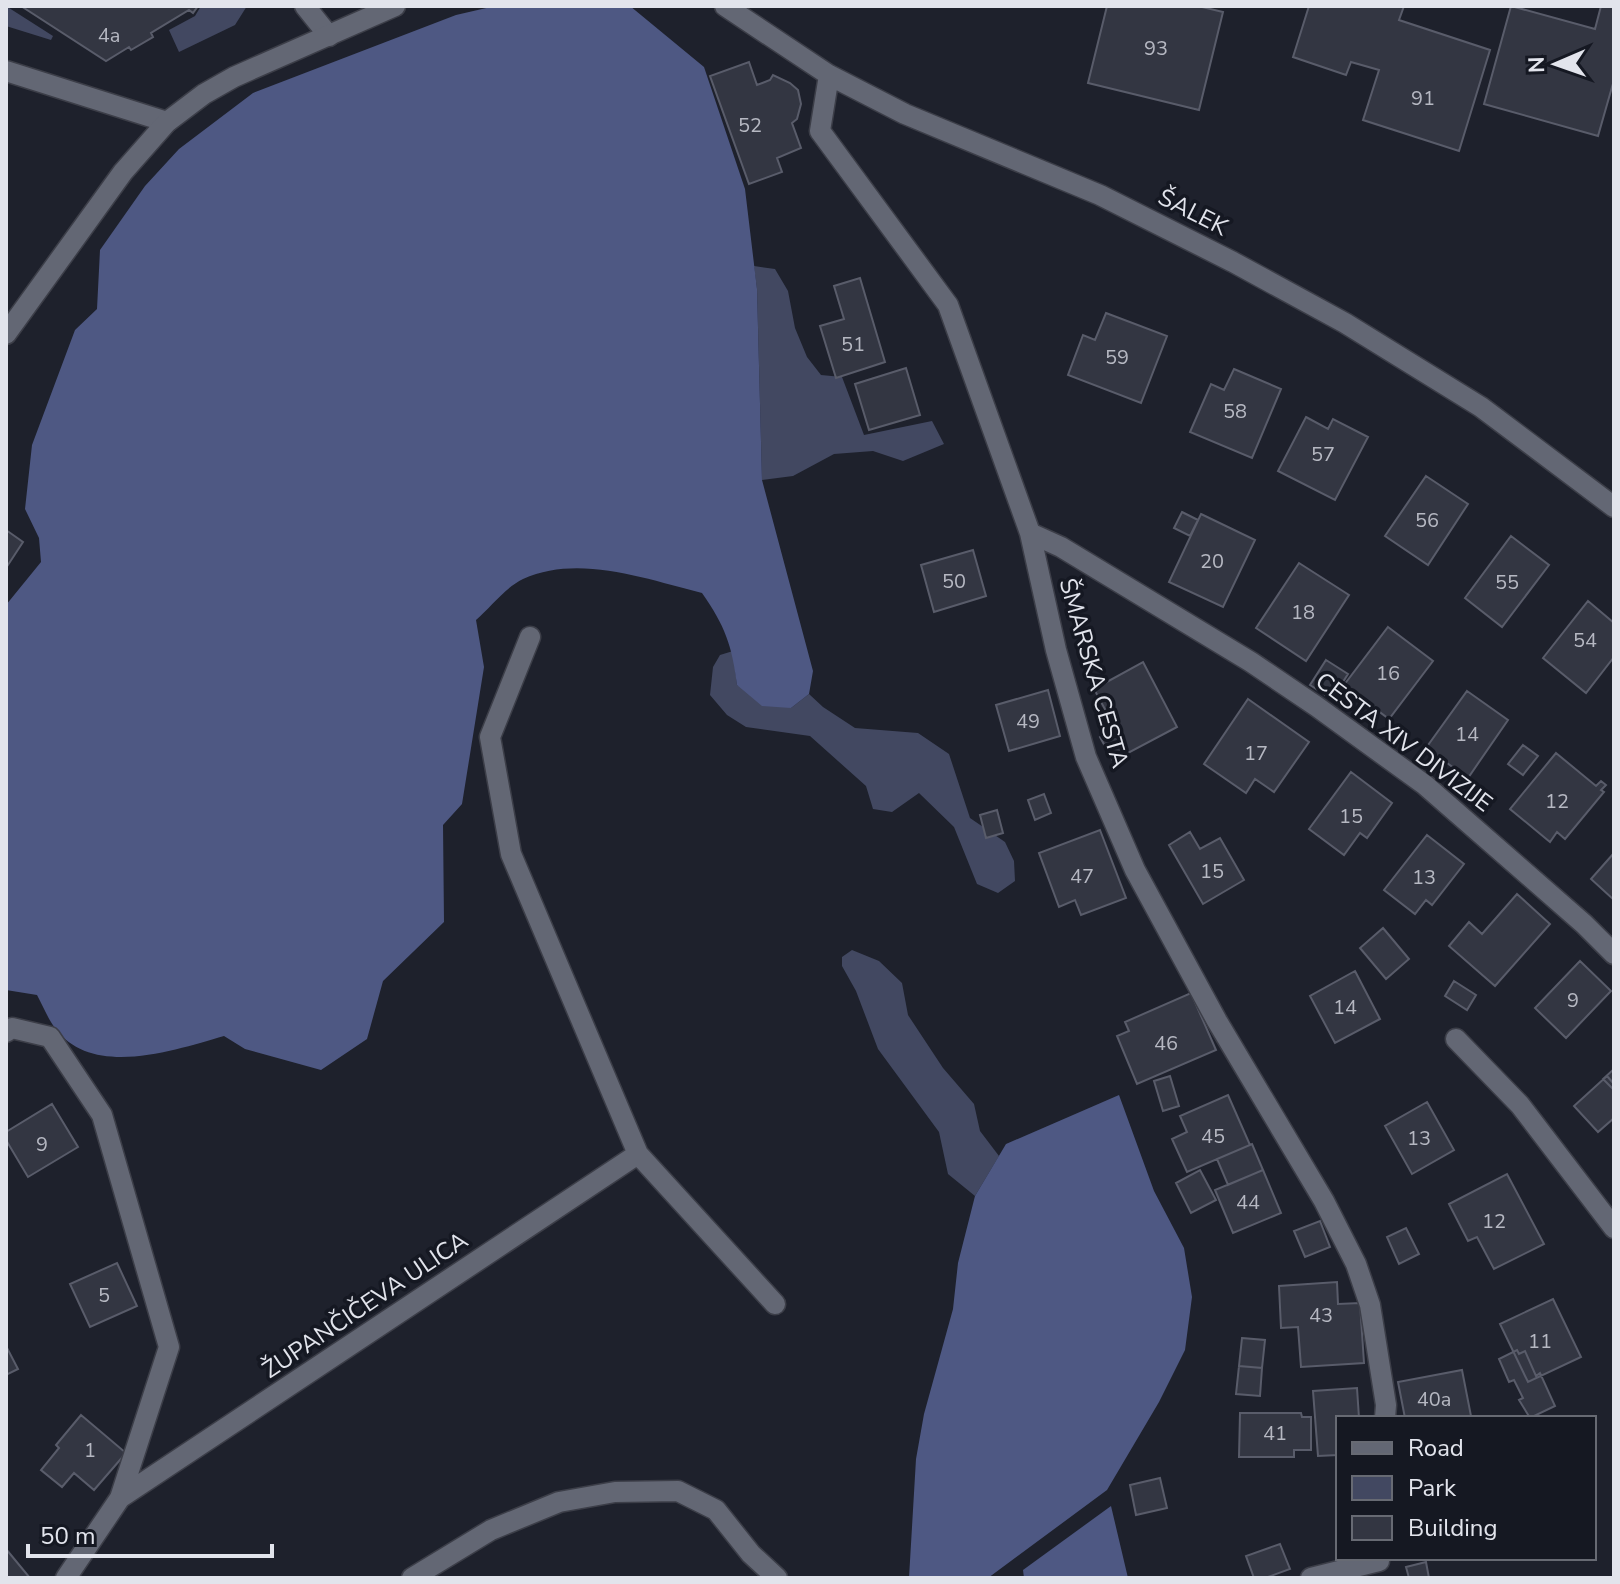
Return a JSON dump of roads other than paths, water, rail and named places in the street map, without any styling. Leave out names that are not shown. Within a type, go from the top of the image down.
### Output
[{"type":"street","points":[[305,6],[329,36]]},
{"type":"street","points":[[6,334],[105,196],[167,122],[204,94],[234,77],[395,6]]},
{"type":"street","name":"ŠALEK","points":[[725,6],[829,75],[905,114],[1100,195],[1331,316],[1481,407],[1614,507]]},
{"type":"street","points":[[6,71],[167,122]]},
{"type":"street","name":"ŠMARSKA CESTA","points":[[829,75],[820,131],[948,305],[1030,533],[1056,650],[1086,757],[1135,870],[1217,1021],[1324,1201],[1356,1264],[1370,1305],[1385,1416]]},
{"type":"street","name":"CESTA XIV DIVIZIJE","points":[[1030,533],[1061,547],[1251,662],[1316,706],[1425,785],[1614,954]]},
{"type":"street","points":[[530,637],[490,737],[511,854],[638,1154],[775,1304]]},
{"type":"street","name":"ŽUPANČIČEVA ULICA","points":[[6,1032],[12,1028],[50,1037],[102,1115],[169,1347],[120,1498],[66,1578]]},
{"type":"street","points":[[1456,1039],[1520,1105],[1614,1228]]},
{"type":"street","name":"ŽUPANČIČEVA ULICA","points":[[120,1498],[638,1154]]},
{"type":"street","points":[[412,1578],[491,1530],[559,1502],[615,1492],[678,1491],[716,1510],[751,1554],[777,1578]]},
{"type":"street","points":[[1311,1578],[1381,1566]]}]
